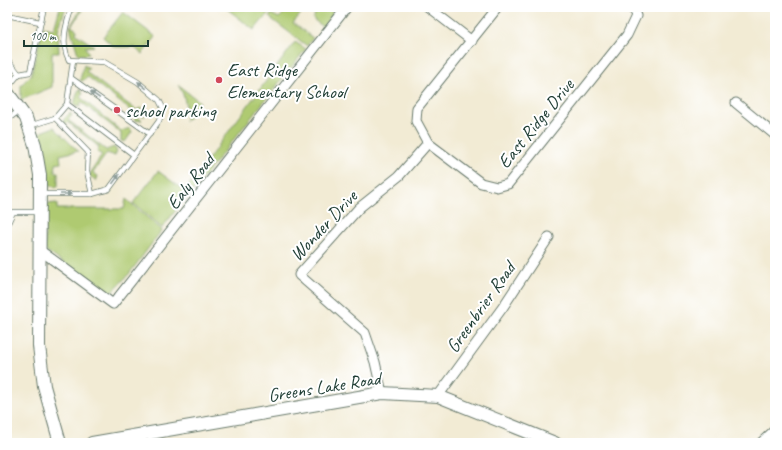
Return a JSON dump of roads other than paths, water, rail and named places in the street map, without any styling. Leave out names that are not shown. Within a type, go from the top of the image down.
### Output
[{"type":"street","name":"Ealy Road","points":[[41,251],[113,304],[348,7]]},
{"type":"street","points":[[428,7],[472,41]]},
{"type":"street","name":"East Ridge Drive","points":[[498,7],[417,108],[416,121],[428,142],[481,183],[497,187],[508,184],[627,35],[636,16],[632,7]]},
{"type":"street","points":[[7,92],[26,118],[35,144],[40,175],[41,251],[39,346],[44,386],[60,443]]},
{"type":"street","points":[[736,103],[775,135]]},
{"type":"street","name":"Wonder Drive","points":[[382,394],[375,362],[364,333],[299,275],[359,208],[399,176],[428,142]]},
{"type":"street","name":"Greenbrier Road","points":[[438,396],[503,307],[549,237]]},
{"type":"street","name":"Greens Lake Road","points":[[92,443],[382,394],[438,396],[555,443]]},
{"type":"street","points":[[763,443],[775,432]]},
{"type":"lane","points":[[40,7],[41,20]]},
{"type":"lane","points":[[7,88],[19,74],[30,72],[44,7]]},
{"type":"lane","points":[[40,194],[92,194],[109,189],[159,121],[163,108],[159,100],[138,82],[104,62],[69,60],[65,44],[65,27],[72,7]]},
{"type":"lane","points":[[7,15],[41,20]]},
{"type":"lane","points":[[7,58],[19,74]]},
{"type":"lane","points":[[29,126],[55,118],[67,104],[73,61]]},
{"type":"lane","points":[[71,78],[150,134]]},
{"type":"lane","points":[[67,104],[134,155]]},
{"type":"lane","points":[[7,120],[20,110]]},
{"type":"lane","points":[[55,118],[88,152],[87,171],[92,194]]},
{"type":"lane","points":[[7,225],[12,212],[40,212]]},
{"type":"place","name":"East Ridge Elementary School","points":[[219,80]]},
{"type":"place","name":"school parking","points":[[117,110]]}]
